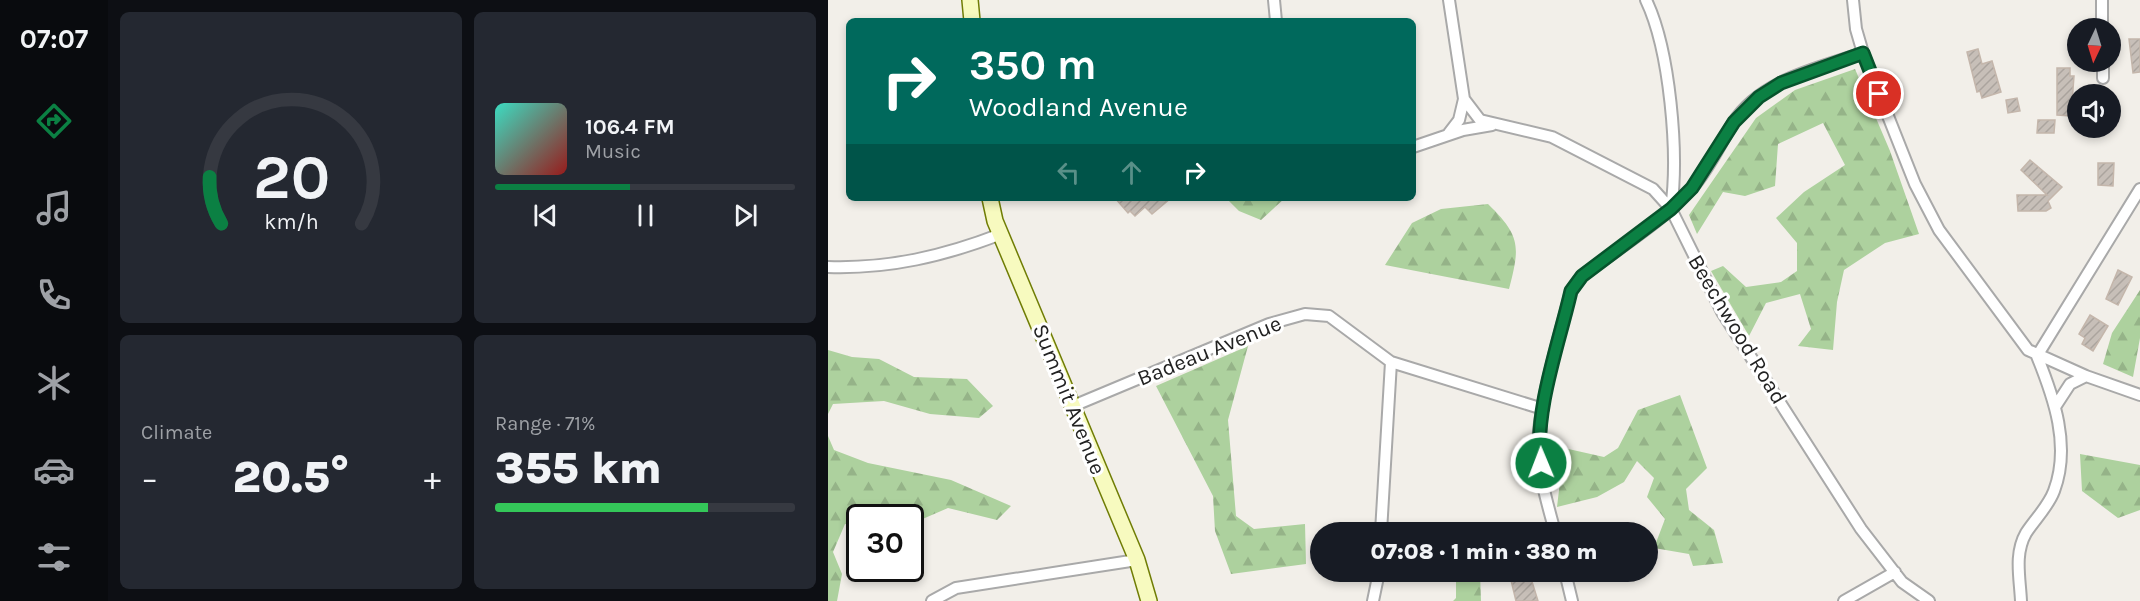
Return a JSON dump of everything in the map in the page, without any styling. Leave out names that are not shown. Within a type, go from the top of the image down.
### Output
[{"type":"street","points":[[970,0],[972,18]]},
{"type":"street","points":[[1274,0],[1276,18]]},
{"type":"street","points":[[1448,135],[1459,120],[1464,99],[1449,0]]},
{"type":"street","points":[[1646,0],[1661,42],[1667,88],[1676,176],[1671,209]]},
{"type":"street","points":[[1853,0],[1856,29],[1863,53],[1925,206],[1939,230],[2022,343],[2037,356],[2086,376],[2140,394]]},
{"type":"street","points":[[2102,0],[2102,18]]},
{"type":"street","points":[[1553,522],[1538,446],[1543,409],[1571,291],[1582,276],[1671,209],[1700,178],[1734,122],[1759,97],[1781,83],[1863,53]]},
{"type":"street","points":[[2103,72],[2103,78]]},
{"type":"street","name":"Beechwood Road","points":[[1464,99],[1480,120],[1492,125],[1552,137],[1653,189],[1671,209],[1722,312],[1861,530],[1916,594],[1929,601]]},
{"type":"street","points":[[1416,146],[1448,135],[1492,125]]},
{"type":"street","points":[[2037,356],[2140,189]]},
{"type":"street","name":"Summit Avenue","points":[[991,201],[1001,234],[1137,560],[1149,601]]},
{"type":"street","points":[[828,267],[890,266],[918,261],[1001,234]]},
{"type":"street","name":"Badeau Avenue","points":[[1073,406],[1269,324],[1305,314],[1320,314],[1340,322],[1391,362],[1543,409]]},
{"type":"street","points":[[2021,601],[2018,564],[2020,548],[2056,487],[2061,439],[2055,407],[2037,356]]},
{"type":"street","points":[[1382,522],[1391,362]]},
{"type":"street","points":[[2055,407],[2070,384],[2086,376]]},
{"type":"street","points":[[932,601],[956,588],[1137,560]]},
{"type":"street","points":[[1844,601],[1895,572]]},
{"type":"street","points":[[1373,601],[1376,582]]},
{"type":"street","points":[[1567,582],[1572,601]]},
{"type":"green space","points":[[1855,69],[1890,151],[1919,234],[1885,243],[1844,270],[1837,302],[1833,350],[1798,346],[1811,329],[1800,294],[1766,303],[1749,336],[1711,271],[1723,266],[1746,287],[1781,282],[1797,271],[1797,243],[1776,218],[1804,192],[1845,165],[1823,123],[1778,144],[1775,186],[1745,196],[1723,192],[1697,234],[1689,215],[1756,118],[1795,90]]},
{"type":"green space","points":[[1229,201],[1282,201],[1261,220],[1239,211]]},
{"type":"green space","points":[[1488,204],[1507,225],[1515,243],[1515,262],[1509,289],[1385,265],[1412,223],[1441,209]]},
{"type":"green space","points":[[2140,290],[2140,338],[2133,377],[2103,364],[2112,333]]},
{"type":"green space","points":[[1248,346],[1228,420],[1236,516],[1254,529],[1305,524],[1306,564],[1231,574],[1215,531],[1213,496],[1156,386]]},
{"type":"green space","points":[[828,350],[852,357],[879,359],[914,377],[967,379],[993,406],[979,418],[930,414],[884,401],[833,404],[828,414]]},
{"type":"green space","points":[[1680,395],[1707,468],[1686,489],[1689,510],[1714,530],[1723,563],[1693,566],[1689,554],[1658,549],[1658,537],[1665,519],[1647,497],[1654,478],[1637,461],[1624,482],[1597,497],[1557,507],[1564,448],[1604,457],[1618,448],[1638,410]]},
{"type":"green space","points":[[828,436],[834,450],[868,463],[951,480],[1011,506],[997,520],[948,508],[924,518],[924,504],[846,504],[846,524],[833,552],[842,574],[837,601],[828,601]]},
{"type":"green space","points":[[2080,454],[2140,465],[2140,510],[2118,518],[2082,491]]},
{"type":"green space","points":[[1456,582],[1480,582],[1481,601],[1453,601],[1456,598]]},
{"type":"building","points":[[2129,39],[2140,39],[2140,72],[2133,73]]},
{"type":"building","points":[[1978,49],[1982,64],[1992,61],[2001,92],[1982,98],[1980,91],[1977,92],[1967,52]]},
{"type":"building","points":[[2057,68],[2067,68],[2070,76],[2074,76],[2073,84],[2067,84],[2067,116],[2057,115]]},
{"type":"building","points":[[2017,98],[2020,111],[2008,113],[2006,100]]},
{"type":"building","points":[[2038,120],[2055,120],[2054,133],[2037,133]]},
{"type":"building","points":[[2030,160],[2062,187],[2048,201],[2051,208],[2046,211],[2018,211],[2017,195],[2047,195],[2021,170]]},
{"type":"building","points":[[2098,163],[2114,163],[2113,186],[2098,185]]},
{"type":"building","points":[[1118,201],[1167,201],[1152,214],[1145,207],[1135,216],[1130,211],[1128,213]]},
{"type":"building","points":[[2118,270],[2132,277],[2118,305],[2106,299]]},
{"type":"building","points":[[2090,315],[2108,326],[2093,351],[2082,344],[2085,338],[2079,334]]},
{"type":"building","points":[[1511,582],[1532,582],[1538,601],[1516,601]]},
{"type":"route","points":[[1541,463],[1538,446],[1543,409],[1571,291],[1582,276],[1671,209],[1700,178],[1741,113],[1771,88],[1792,78],[1863,53],[1879,94]]}]
